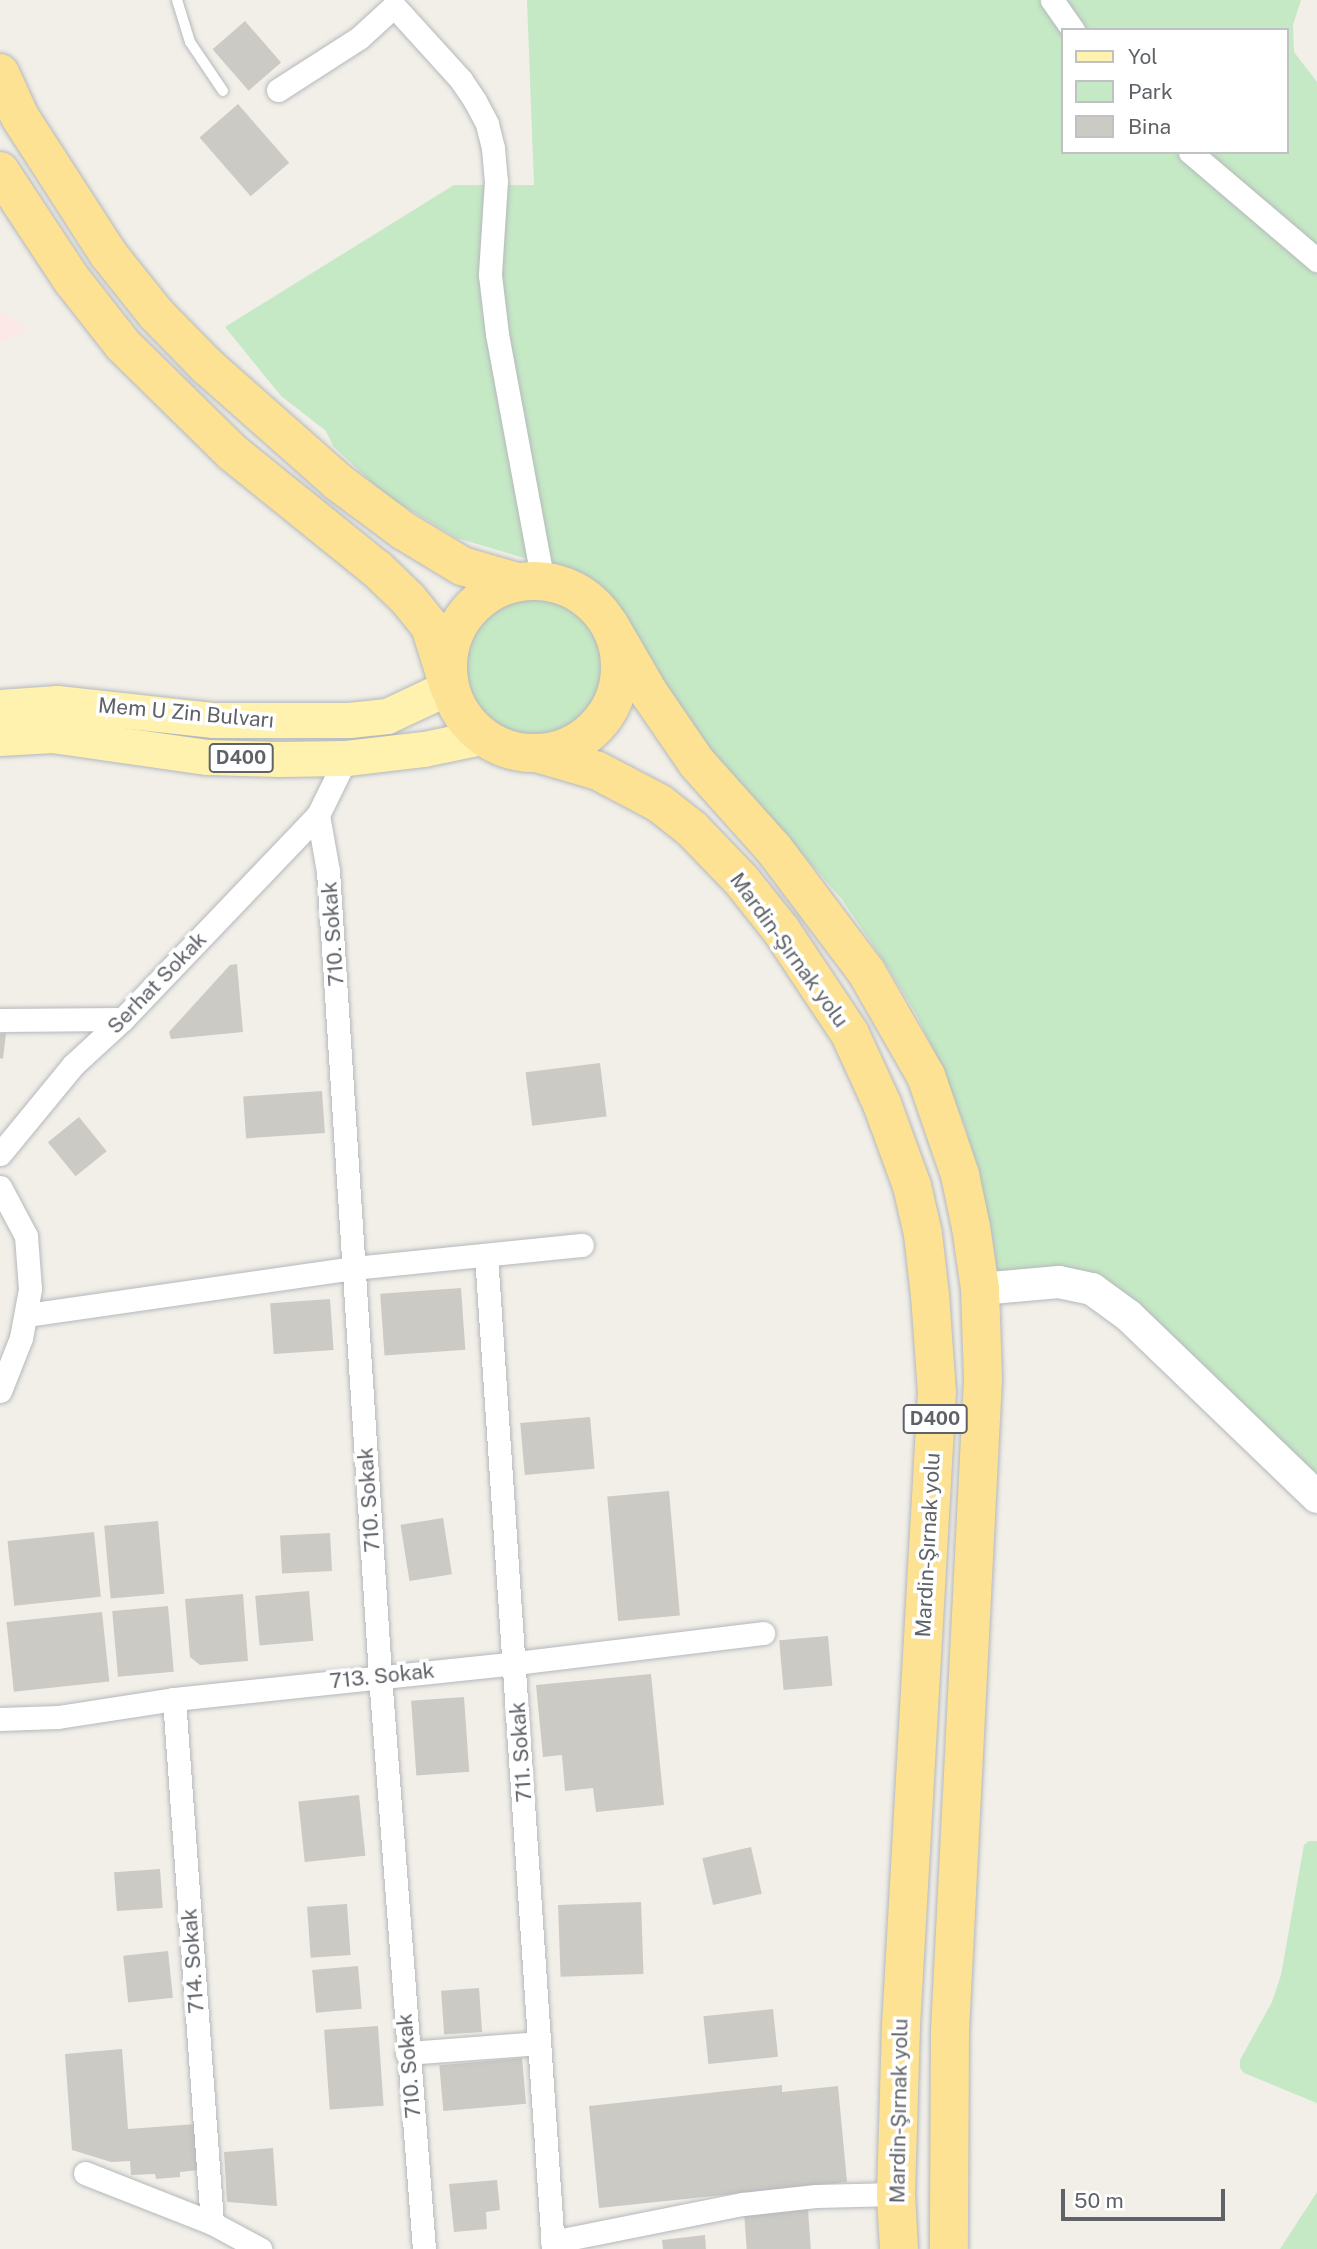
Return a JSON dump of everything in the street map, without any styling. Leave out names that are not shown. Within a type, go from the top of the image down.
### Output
[{"type":"highway","points":[[0,73],[20,117],[109,255],[156,314],[207,366],[338,482],[404,531],[462,566],[569,588],[592,603],[609,624],[649,693],[689,753],[774,849],[867,973],[926,1076],[960,1175],[980,1289],[984,1379],[950,2031],[949,2249]]},
{"type":"highway","points":[[0,171],[72,280],[123,345],[233,453],[377,569],[408,599],[430,626],[449,687],[467,723],[481,737],[509,750],[540,754],[561,750],[581,740],[598,726],[610,708],[618,688],[621,666],[618,644],[609,624]]},
{"type":"highway","points":[[449,687],[447,660],[454,632],[470,609],[491,592],[530,581]]},
{"type":"highway","name":"Mardin-Şırnak yolu","points":[[540,754],[598,771],[659,803],[692,829],[743,881],[804,964],[850,1034],[882,1104],[912,1186],[923,1234],[936,1392],[901,2026],[896,2194],[898,2249]]},
{"type":"main road","name":"Mem U Zin Bulvarı","points":[[0,706],[57,703],[214,720],[348,720],[387,716],[449,687]]},
{"type":"main road","name":"Mem U Zin Bulvarı","points":[[0,738],[52,735],[82,737],[207,757],[346,758],[424,750],[481,737]]},
{"type":"street","points":[[1052,0],[1072,28]]},
{"type":"street","points":[[278,90],[359,38],[394,2],[461,80],[487,124],[496,181],[490,275],[530,581]]},
{"type":"street","points":[[1192,154],[1317,260]]},
{"type":"street","points":[[318,815],[346,758]]},
{"type":"street","name":"Serhat Sokak","points":[[0,1154],[73,1065],[123,1018],[318,815]]},
{"type":"street","name":"710. Sokak","points":[[318,815],[328,871],[380,1676],[424,2249]]},
{"type":"street","points":[[0,1020],[123,1018]]},
{"type":"street","points":[[0,1187],[26,1236],[30,1289],[27,1314],[0,1391]]},
{"type":"street","points":[[27,1314],[354,1268],[582,1245]]},
{"type":"street","name":"711. Sokak","points":[[486,1255],[516,1663],[552,2246]]},
{"type":"street","points":[[980,1289],[1059,1282],[1092,1289],[1129,1316],[1317,1496]]},
{"type":"street","name":"713. Sokak","points":[[0,1719],[58,1717],[174,1699],[516,1663],[764,1633]]},
{"type":"street","name":"714. Sokak","points":[[174,1699],[212,2223]]},
{"type":"street","points":[[407,2053],[539,2043]]},
{"type":"street","points":[[85,2173],[212,2223],[260,2249]]},
{"type":"street","points":[[552,2246],[743,2204],[816,2196],[896,2194]]},
{"type":"lane","points":[[177,0],[190,42],[223,91]]},
{"type":"shaded area","points":[[0,311],[30,330],[0,342]]},
{"type":"green space","points":[[527,0],[1301,0],[1293,25],[1294,52],[1317,82],[1317,1497],[1092,1289],[999,1287],[991,1229],[966,1129],[943,1070],[916,1014],[841,898],[686,723],[623,614],[606,594],[574,573],[457,538],[385,495],[333,446],[326,431],[281,396],[225,327],[454,185],[534,185]]},
{"type":"green space","points":[[536,593],[564,598],[587,614],[603,637],[608,665],[603,693],[587,716],[564,732],[536,737],[508,732],[485,716],[469,693],[464,665],[469,637],[485,614],[508,598]]},
{"type":"green space","points":[[1309,1841],[1317,1841],[1317,2103],[1244,2073],[1240,2068],[1240,2060],[1272,2002],[1281,1975],[1304,1845]]},
{"type":"green space","points":[[1317,2192],[1317,2249],[1280,2249]]},
{"type":"building","points":[[245,21],[281,63],[249,91],[213,49]]},
{"type":"building","points":[[238,104],[289,163],[251,196],[200,137]]},
{"type":"building","points":[[237,964],[243,1032],[171,1039],[169,1032],[230,965]]},
{"type":"building","points":[[6,1033],[3,1059],[0,1058],[0,1034]]},
{"type":"building","points":[[600,1063],[607,1117],[532,1126],[526,1072]]},
{"type":"building","points":[[322,1091],[325,1133],[246,1138],[243,1097]]},
{"type":"building","points":[[79,1117],[107,1151],[76,1176],[48,1142]]},
{"type":"building","points":[[461,1288],[465,1350],[385,1355],[380,1294]]},
{"type":"building","points":[[330,1299],[334,1350],[274,1354],[270,1303]]},
{"type":"building","points":[[590,1417],[595,1469],[525,1475],[520,1423]]},
{"type":"building","points":[[669,1491],[680,1616],[618,1621],[607,1496]]},
{"type":"building","points":[[443,1518],[452,1574],[409,1581],[401,1525]]},
{"type":"building","points":[[158,1521],[164,1594],[111,1598],[104,1526]]},
{"type":"building","points":[[94,1532],[101,1597],[14,1606],[7,1541]]},
{"type":"building","points":[[330,1533],[332,1571],[282,1574],[280,1536]]},
{"type":"building","points":[[309,1591],[313,1641],[260,1646],[255,1596]]},
{"type":"building","points":[[243,1594],[248,1661],[200,1665],[190,1657],[185,1599]]},
{"type":"building","points":[[168,1606],[174,1672],[118,1677],[112,1611]]},
{"type":"building","points":[[102,1612],[109,1682],[14,1692],[7,1622]]},
{"type":"building","points":[[828,1636],[832,1686],[784,1690],[779,1640]]},
{"type":"building","points":[[651,1674],[664,1805],[596,1812],[593,1788],[565,1791],[562,1755],[543,1757],[536,1685]]},
{"type":"building","points":[[464,1697],[469,1772],[416,1776],[411,1701]]},
{"type":"building","points":[[359,1795],[365,1856],[305,1862],[298,1801]]},
{"type":"building","points":[[751,1847],[762,1894],[713,1905],[702,1858]]},
{"type":"building","points":[[160,1869],[163,1908],[117,1911],[114,1872]]},
{"type":"building","points":[[641,1902],[644,1974],[561,1977],[558,1905]]},
{"type":"building","points":[[347,1904],[351,1955],[311,1958],[307,1907]]},
{"type":"building","points":[[168,1951],[173,1998],[128,2002],[123,1956]]},
{"type":"building","points":[[358,1966],[362,2009],[316,2013],[312,1970]]},
{"type":"building","points":[[479,1988],[482,2032],[444,2035],[441,1991]]},
{"type":"building","points":[[773,2009],[778,2057],[708,2064],[703,2016]]},
{"type":"building","points":[[378,2026],[384,2106],[330,2110],[324,2030]]},
{"type":"building","points":[[122,2049],[128,2129],[196,2124],[199,2170],[180,2172],[180,2177],[156,2179],[155,2174],[131,2175],[130,2161],[111,2162],[72,2150],[65,2054]]},
{"type":"building","points":[[522,2058],[526,2104],[443,2111],[439,2065]]},
{"type":"building","points":[[782,2085],[782,2092],[838,2086],[847,2182],[599,2208],[589,2106]]},
{"type":"building","points":[[273,2148],[277,2206],[227,2202],[224,2152]]},
{"type":"building","points":[[497,2180],[500,2210],[486,2212],[487,2229],[454,2232],[449,2184]]},
{"type":"building","points":[[808,2209],[811,2249],[747,2249],[744,2213]]},
{"type":"building","points":[[705,2235],[706,2249],[663,2249],[662,2240]]}]
